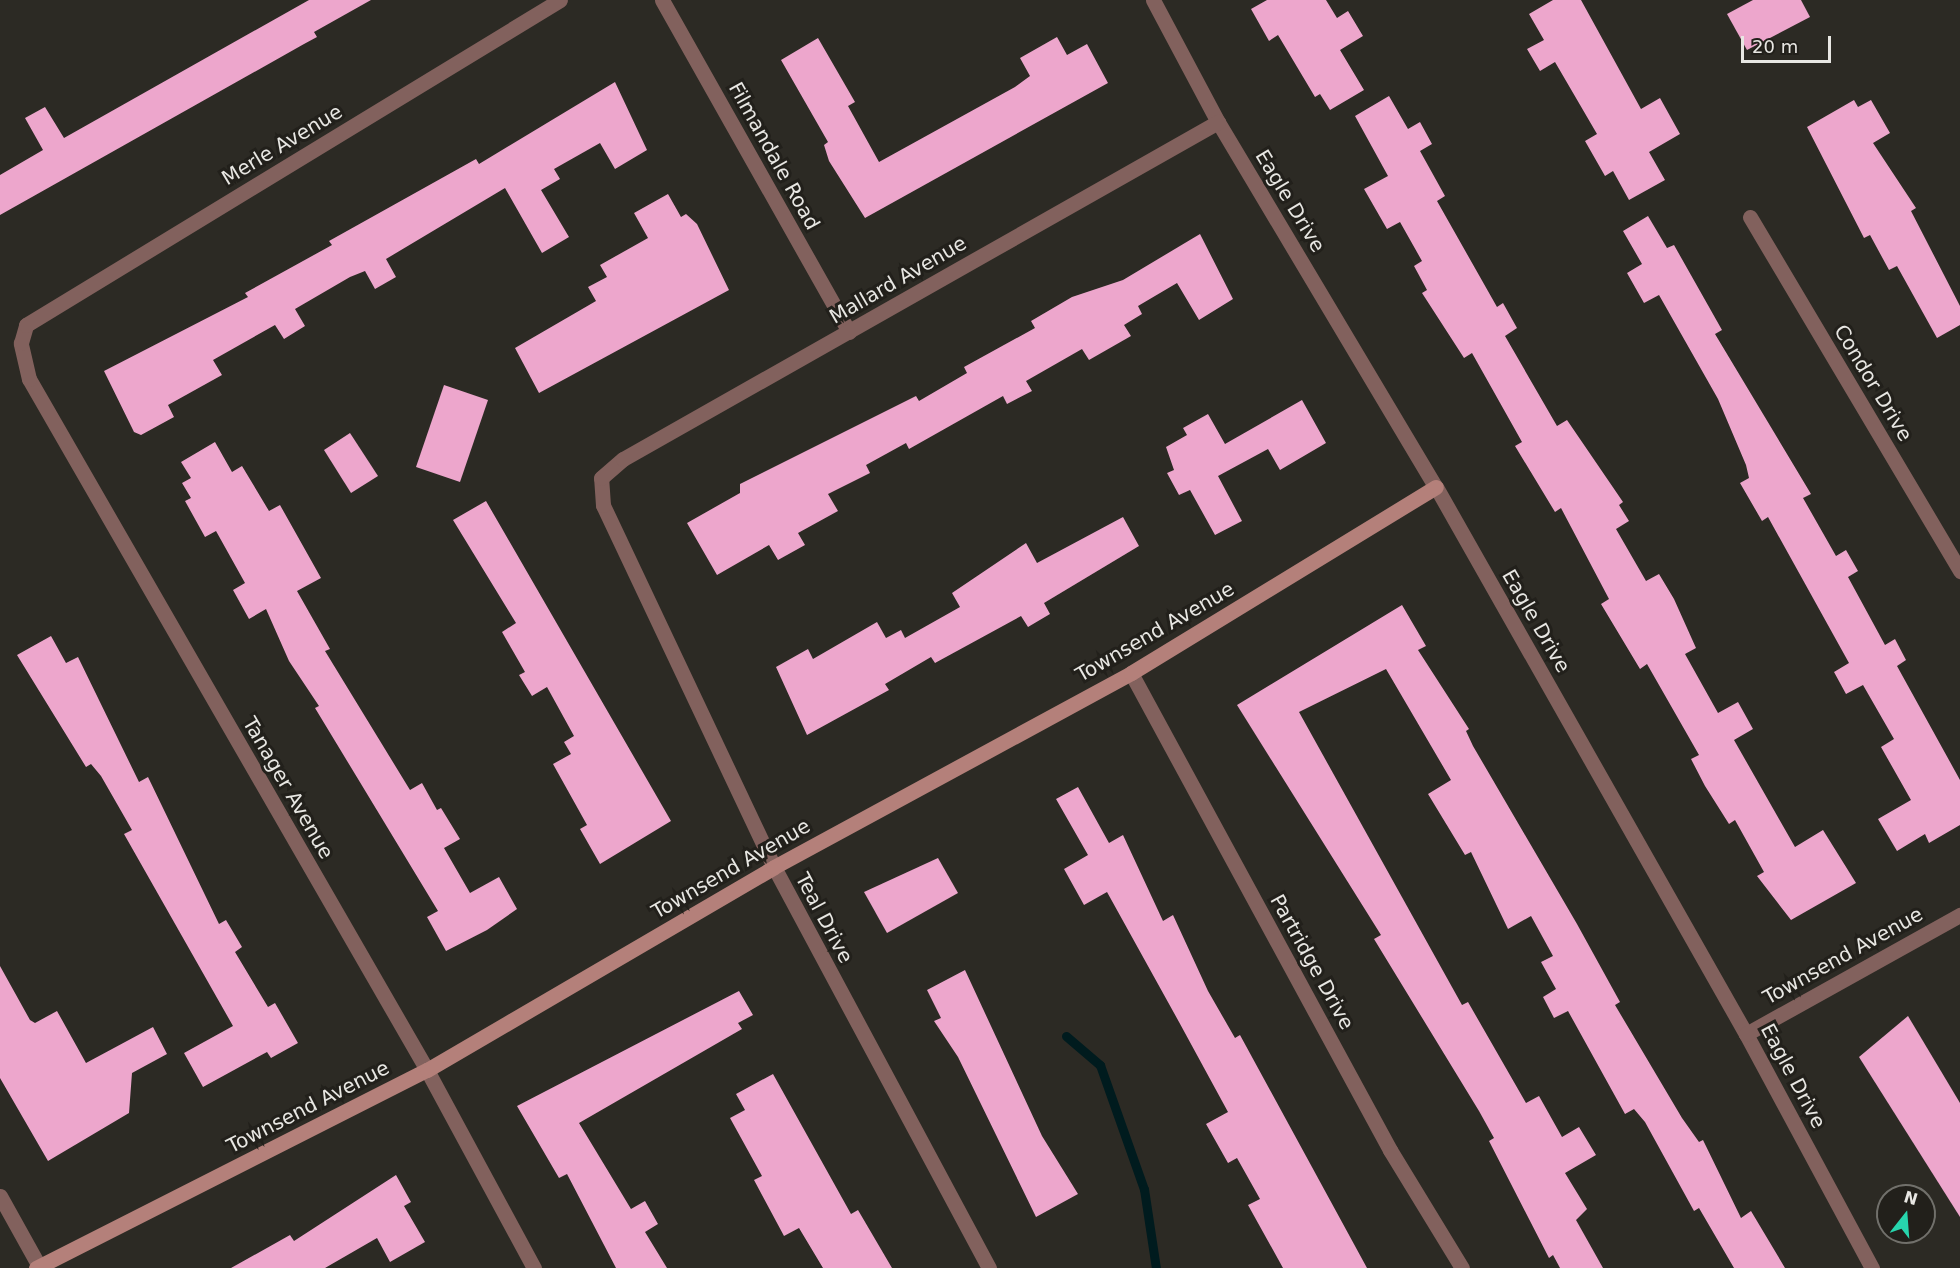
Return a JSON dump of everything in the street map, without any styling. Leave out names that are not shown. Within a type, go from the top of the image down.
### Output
[{"type":"street","name":"Merle Avenue","points":[[26,326],[560,0]]},
{"type":"street","name":"Filmandale Road","points":[[663,0],[849,332]]},
{"type":"street","name":"Eagle Drive","points":[[1154,0],[1218,122],[1436,487],[1746,1034],[1872,1268]]},
{"type":"street","name":"Mallard Avenue","points":[[601,478],[623,459],[1218,122]]},
{"type":"street","name":"Condor Drive","points":[[1750,217],[1960,571]]},
{"type":"street","name":"Tanager Avenue","points":[[26,326],[21,343],[29,379],[428,1070],[534,1268]]},
{"type":"street","name":"Teal Drive","points":[[601,478],[603,505],[774,867],[989,1268]]},
{"type":"street","name":"Townsend Avenue","points":[[38,1267],[428,1070],[774,867],[1131,672],[1436,487]]},
{"type":"street","name":"Partridge Drive","points":[[1131,672],[1390,1150],[1462,1268]]},
{"type":"street","name":"Townsend Avenue","points":[[1746,1034],[1960,915]]},
{"type":"street","points":[[0,1196],[38,1267]]},
{"type":"building","points":[[309,0],[371,0],[314,32],[317,37],[0,215],[0,175],[43,150],[25,118],[45,107],[64,138]]},
{"type":"building","points":[[1267,0],[1326,0],[1337,18],[1348,11],[1363,36],[1340,50],[1364,90],[1330,110],[1320,94],[1315,97],[1278,35],[1269,41],[1251,9]]},
{"type":"building","points":[[1553,0],[1581,0],[1641,109],[1660,98],[1680,134],[1649,152],[1665,180],[1629,200],[1613,171],[1605,176],[1585,141],[1597,134],[1555,62],[1540,71],[1527,49],[1544,40],[1529,14]]},
{"type":"building","points":[[1753,0],[1801,0],[1810,17],[1747,50],[1727,14]]},
{"type":"building","points":[[1057,37],[1067,55],[1087,44],[1108,83],[865,218],[829,161],[824,145],[828,142],[781,60],[818,38],[855,102],[848,106],[879,162],[1015,87],[1030,76],[1020,58]]},
{"type":"building","points":[[615,82],[647,150],[615,169],[600,143],[554,169],[560,179],[541,190],[569,237],[542,253],[505,188],[386,259],[396,277],[375,289],[365,271],[350,277],[295,309],[305,326],[284,339],[275,325],[213,360],[222,375],[168,405],[174,417],[141,435],[134,432],[104,371],[248,297],[245,293],[332,245],[329,241],[476,159],[479,164]]},
{"type":"building","points":[[1389,96],[1408,129],[1420,122],[1432,144],[1420,151],[1445,196],[1437,201],[1497,307],[1503,303],[1517,328],[1505,336],[1557,426],[1567,420],[1623,502],[1619,505],[1629,521],[1616,529],[1646,581],[1659,574],[1674,599],[1696,648],[1685,654],[1718,713],[1738,702],[1753,729],[1734,740],[1795,847],[1823,830],[1856,883],[1791,920],[1757,876],[1764,872],[1735,820],[1729,824],[1705,786],[1691,759],[1699,755],[1647,664],[1640,669],[1601,604],[1609,599],[1561,508],[1555,512],[1515,446],[1522,442],[1472,353],[1464,358],[1422,293],[1427,290],[1414,266],[1422,261],[1400,222],[1387,229],[1364,189],[1388,176],[1355,116]]},
{"type":"building","points":[[1854,100],[1858,107],[1871,100],[1890,133],[1873,143],[1916,208],[1911,211],[1960,306],[1960,325],[1937,338],[1897,266],[1889,270],[1870,235],[1864,238],[1807,127]]},
{"type":"building","points":[[668,194],[681,217],[686,214],[697,224],[729,290],[539,393],[515,348],[596,301],[588,287],[607,277],[600,265],[648,238],[634,213]]},
{"type":"building","points":[[1648,216],[1667,248],[1674,245],[1722,330],[1715,334],[1811,494],[1803,498],[1836,556],[1846,550],[1858,571],[1848,577],[1885,645],[1895,639],[1906,660],[1897,666],[1960,780],[1960,825],[1929,843],[1925,834],[1897,851],[1878,819],[1911,800],[1881,747],[1894,739],[1863,685],[1846,694],[1834,672],[1849,663],[1768,517],[1762,521],[1740,483],[1749,478],[1746,465],[1718,399],[1659,295],[1644,303],[1627,273],[1642,264],[1623,231]]},
{"type":"building","points":[[1200,234],[1233,299],[1199,320],[1177,283],[1138,306],[1142,314],[1124,325],[1131,336],[1089,360],[1082,349],[1026,381],[1032,391],[1007,404],[1003,396],[909,449],[906,443],[866,465],[870,473],[828,494],[838,511],[798,533],[805,545],[778,560],[769,545],[717,575],[687,523],[740,493],[740,484],[916,396],[919,401],[967,373],[964,367],[1035,328],[1031,321],[1072,297],[1123,280]]},
{"type":"building","points":[[444,385],[488,400],[460,482],[416,467]]},
{"type":"building","points":[[1302,400],[1326,443],[1280,470],[1268,449],[1218,476],[1242,521],[1215,535],[1190,490],[1179,495],[1167,473],[1174,470],[1166,447],[1187,435],[1183,428],[1208,414],[1225,444]]},
{"type":"building","points":[[350,433],[378,476],[351,493],[324,450]]},
{"type":"building","points":[[215,442],[232,472],[242,466],[269,511],[280,505],[321,578],[297,591],[330,649],[325,651],[410,790],[422,783],[437,810],[441,808],[460,839],[444,848],[470,893],[499,877],[517,909],[487,930],[446,951],[427,917],[438,911],[315,708],[319,706],[289,661],[266,609],[249,619],[233,590],[245,583],[216,531],[205,537],[185,501],[191,498],[182,483],[191,478],[181,462]]},
{"type":"building","points":[[486,501],[671,821],[600,864],[580,829],[587,825],[553,764],[571,754],[564,742],[574,736],[547,687],[532,696],[519,675],[525,672],[502,632],[516,623],[453,520]]},
{"type":"building","points":[[1123,517],[1139,546],[1044,603],[1050,614],[1028,627],[1021,616],[935,663],[931,657],[885,684],[889,690],[807,735],[776,667],[808,649],[813,659],[877,622],[886,638],[901,630],[905,638],[960,607],[952,593],[1026,543],[1037,563]]},
{"type":"building","points":[[1402,605],[1426,646],[1418,650],[1469,729],[1466,731],[1473,746],[1620,1002],[1615,1005],[1682,1118],[1699,1142],[1703,1140],[1741,1218],[1751,1211],[1785,1268],[1734,1268],[1699,1208],[1694,1211],[1645,1122],[1634,1109],[1625,1114],[1568,1011],[1554,1018],[1543,997],[1556,989],[1541,962],[1553,956],[1531,916],[1508,929],[1471,852],[1465,855],[1428,794],[1451,780],[1386,669],[1299,712],[1462,1005],[1468,1002],[1526,1103],[1539,1096],[1562,1137],[1579,1127],[1596,1155],[1565,1173],[1587,1209],[1576,1220],[1603,1268],[1560,1268],[1553,1255],[1549,1258],[1489,1141],[1494,1138],[1374,939],[1381,935],[1237,705]]},
{"type":"building","points":[[51,636],[66,663],[78,657],[139,782],[148,777],[219,924],[226,920],[242,947],[235,952],[268,1007],[275,1003],[298,1043],[271,1058],[267,1052],[203,1087],[184,1053],[233,1026],[124,834],[132,830],[101,776],[91,764],[86,767],[17,655]]},
{"type":"building","points":[[1078,787],[1109,843],[1123,835],[1163,921],[1173,915],[1208,991],[1235,1038],[1240,1035],[1367,1268],[1283,1268],[1248,1205],[1260,1199],[1237,1158],[1228,1163],[1206,1124],[1228,1112],[1179,1022],[1107,892],[1084,905],[1064,869],[1088,855],[1056,799]]},
{"type":"building","points":[[938,858],[958,893],[887,933],[864,892]]},
{"type":"building","points":[[0,966],[30,1020],[35,1023],[57,1011],[86,1063],[153,1027],[167,1054],[132,1073],[129,1113],[48,1161],[0,1078]]},
{"type":"building","points":[[965,970],[1042,1136],[1078,1194],[1036,1217],[958,1057],[934,1021],[941,1018],[927,990]]},
{"type":"building","points":[[739,991],[753,1015],[738,1023],[742,1029],[579,1123],[631,1209],[645,1201],[658,1224],[645,1232],[667,1268],[616,1268],[567,1174],[559,1178],[517,1106]]},
{"type":"building","points":[[1908,1016],[1960,1103],[1960,1217],[1859,1057]]},
{"type":"building","points":[[773,1074],[851,1214],[858,1210],[892,1268],[823,1268],[799,1228],[784,1236],[754,1180],[762,1176],[730,1118],[745,1110],[736,1094]]},
{"type":"building","points":[[396,1175],[411,1202],[404,1206],[425,1242],[390,1262],[377,1238],[325,1268],[231,1268],[290,1235],[294,1241]]},
{"type":"waterway","points":[[1066,1036],[1100,1065],[1144,1189],[1156,1268]]}]
